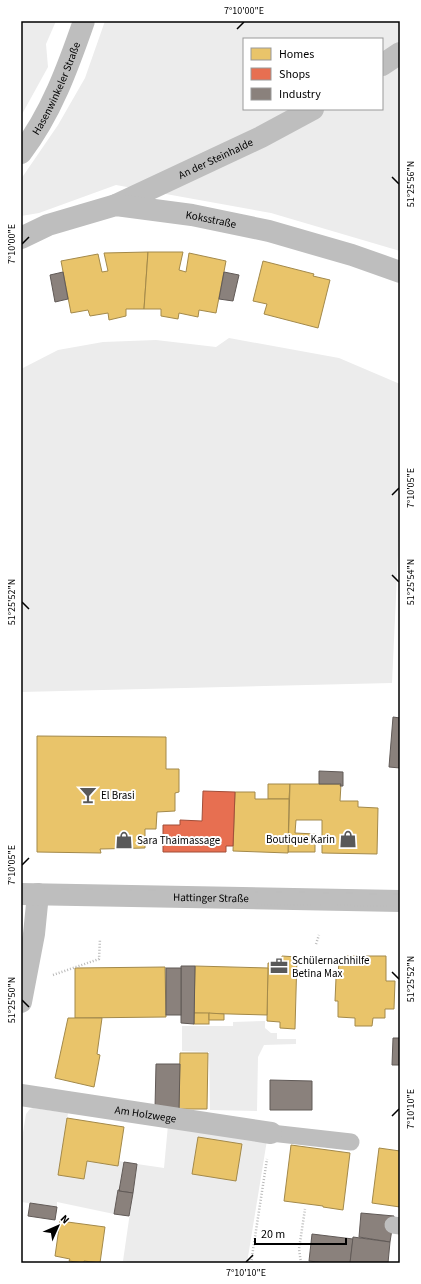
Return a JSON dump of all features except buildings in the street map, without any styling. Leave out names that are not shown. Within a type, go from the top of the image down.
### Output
[{"type":"street","name":"Hasenwinkeler Straße","points":[[21,152],[32,138],[46,115],[66,71],[84,21]]},
{"type":"street","points":[[383,64],[400,53]]},
{"type":"street","name":"An der Steinhalde","points":[[116,204],[261,137],[311,110]]},
{"type":"street","name":"Koksstraße","points":[[21,238],[48,225],[116,204],[192,215],[269,231],[352,255],[400,272]]},
{"type":"street","points":[[21,1002],[34,934],[30,894]]},
{"type":"street","name":"Hattinger Straße","points":[[30,894],[400,901]]},
{"type":"street","name":"Am Holzwege","points":[[21,1095],[271,1133]]},
{"type":"lane","points":[[271,1133],[351,1142]]},
{"type":"path","points":[[316,944],[319,935]]},
{"type":"path","points":[[47,977],[99,959],[100,939]]},
{"type":"path","points":[[251,1263],[271,1133]]},
{"type":"path","points":[[302,1263],[299,1249],[305,1209]]},
{"type":"shaded area","points":[[21,21],[56,21],[46,44],[48,67],[21,116]]},
{"type":"shaded area","points":[[105,21],[400,21],[400,251],[271,213],[116,185],[39,213],[21,216],[21,179],[58,125],[85,78]]},
{"type":"shaded area","points":[[229,338],[339,358],[400,384],[400,511],[392,683],[21,692],[21,369],[58,350],[103,342],[156,340],[216,347]]},
{"type":"shaded area","points":[[265,1021],[265,1028],[271,1033],[277,1033],[277,1039],[296,1039],[296,1044],[264,1045],[258,1057],[257,1111],[210,1110],[209,1052],[182,1051],[182,1026],[233,1026],[233,1022]]},
{"type":"shaded area","points":[[33,1108],[68,1113],[59,1175],[84,1179],[87,1161],[118,1166],[119,1161],[124,1162],[120,1190],[118,1190],[114,1214],[57,1202],[57,1207],[21,1202],[21,1145],[26,1114]]},
{"type":"shaded area","points":[[168,1125],[267,1140],[247,1263],[138,1263],[123,1261],[137,1164],[164,1168]]},
{"type":"tram line","points":[[21,888],[400,894]]},
{"type":"tram line","points":[[21,902],[400,906]]},
{"type":"place","name":"El Brasi","points":[[88,795]]},
{"type":"place","name":"Boutique Karin","points":[[348,839]]},
{"type":"place","name":"Sara Thaimassage","points":[[124,840]]},
{"type":"place","name":"Schülernachhilfe Betina Max","points":[[279,966]]}]
